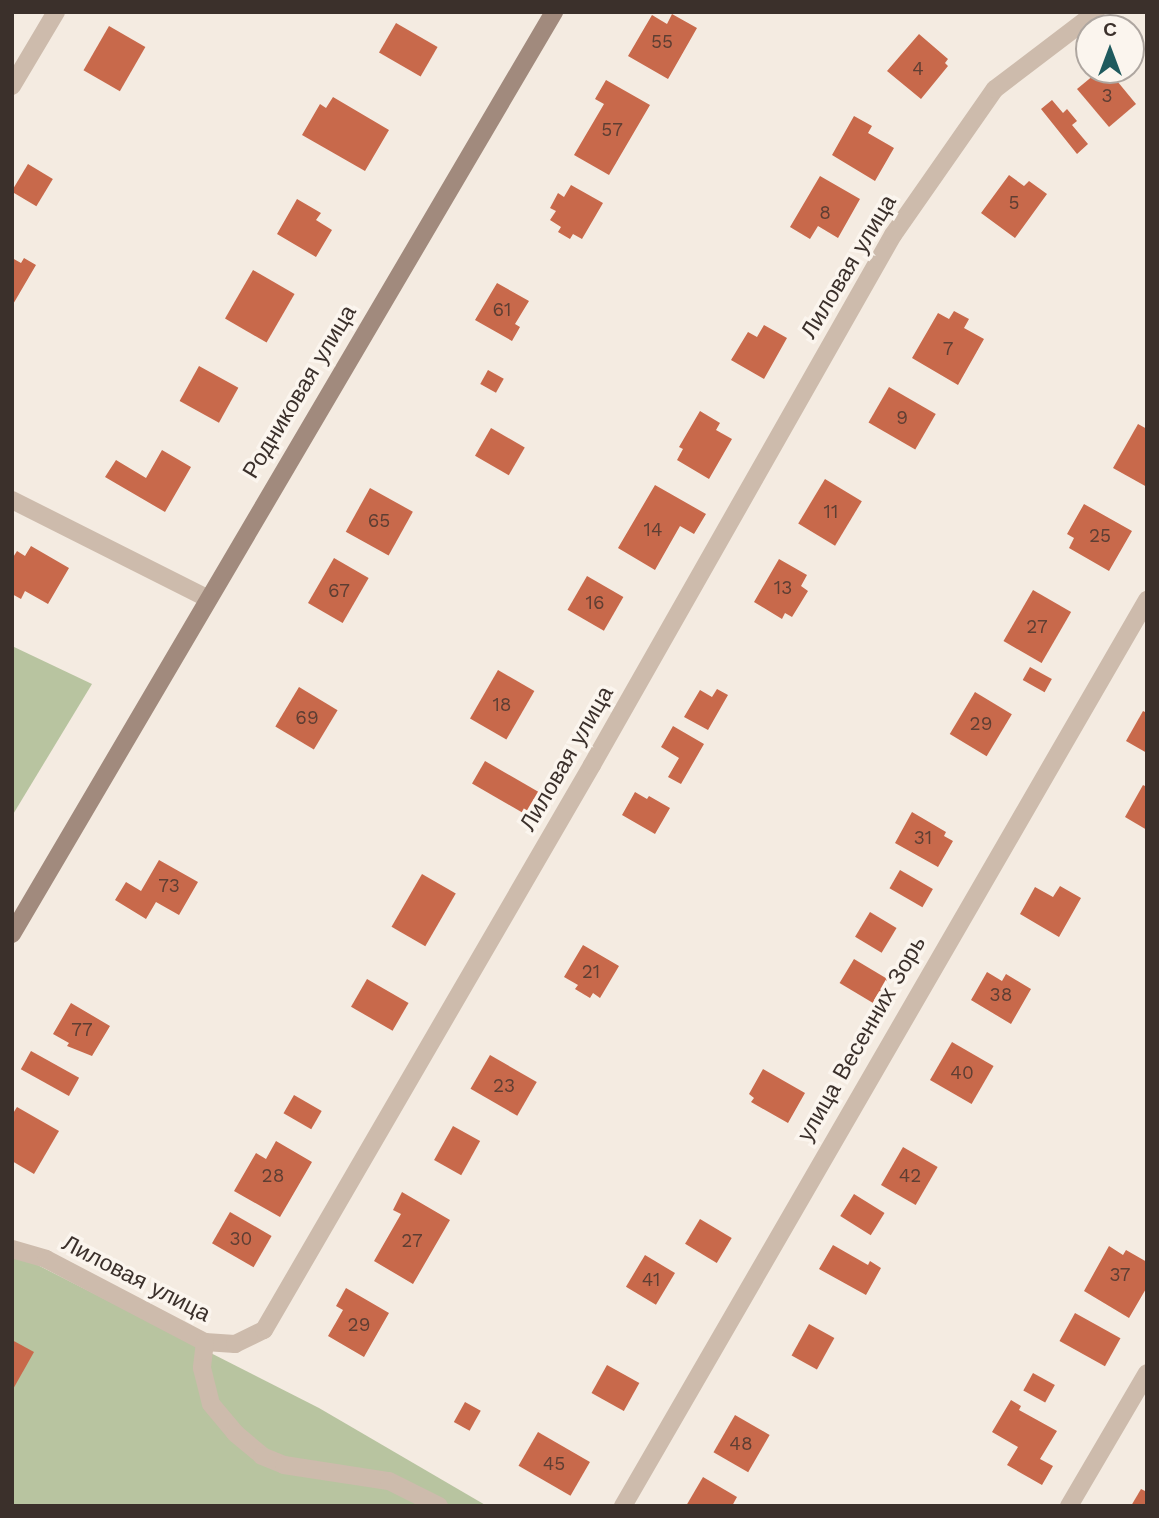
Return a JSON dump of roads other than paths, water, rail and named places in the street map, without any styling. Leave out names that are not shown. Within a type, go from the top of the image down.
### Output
[{"type":"street","points":[[12,86],[56,12]]},
{"type":"street","name":"Родниковая улица","points":[[12,934],[207,598],[554,12]]},
{"type":"street","name":"Лиловая улица","points":[[12,1249],[46,1259],[205,1342],[235,1344],[264,1330],[592,765],[893,235],[995,89],[1096,12]]},
{"type":"street","points":[[12,500],[207,598]]},
{"type":"street","name":"улица Весенних Зорь","points":[[623,1506],[1147,600]]},
{"type":"street","points":[[205,1342],[202,1368],[211,1404],[235,1433],[262,1456],[284,1465],[389,1481],[439,1506]]},
{"type":"street","points":[[1069,1506],[1147,1373]]}]
